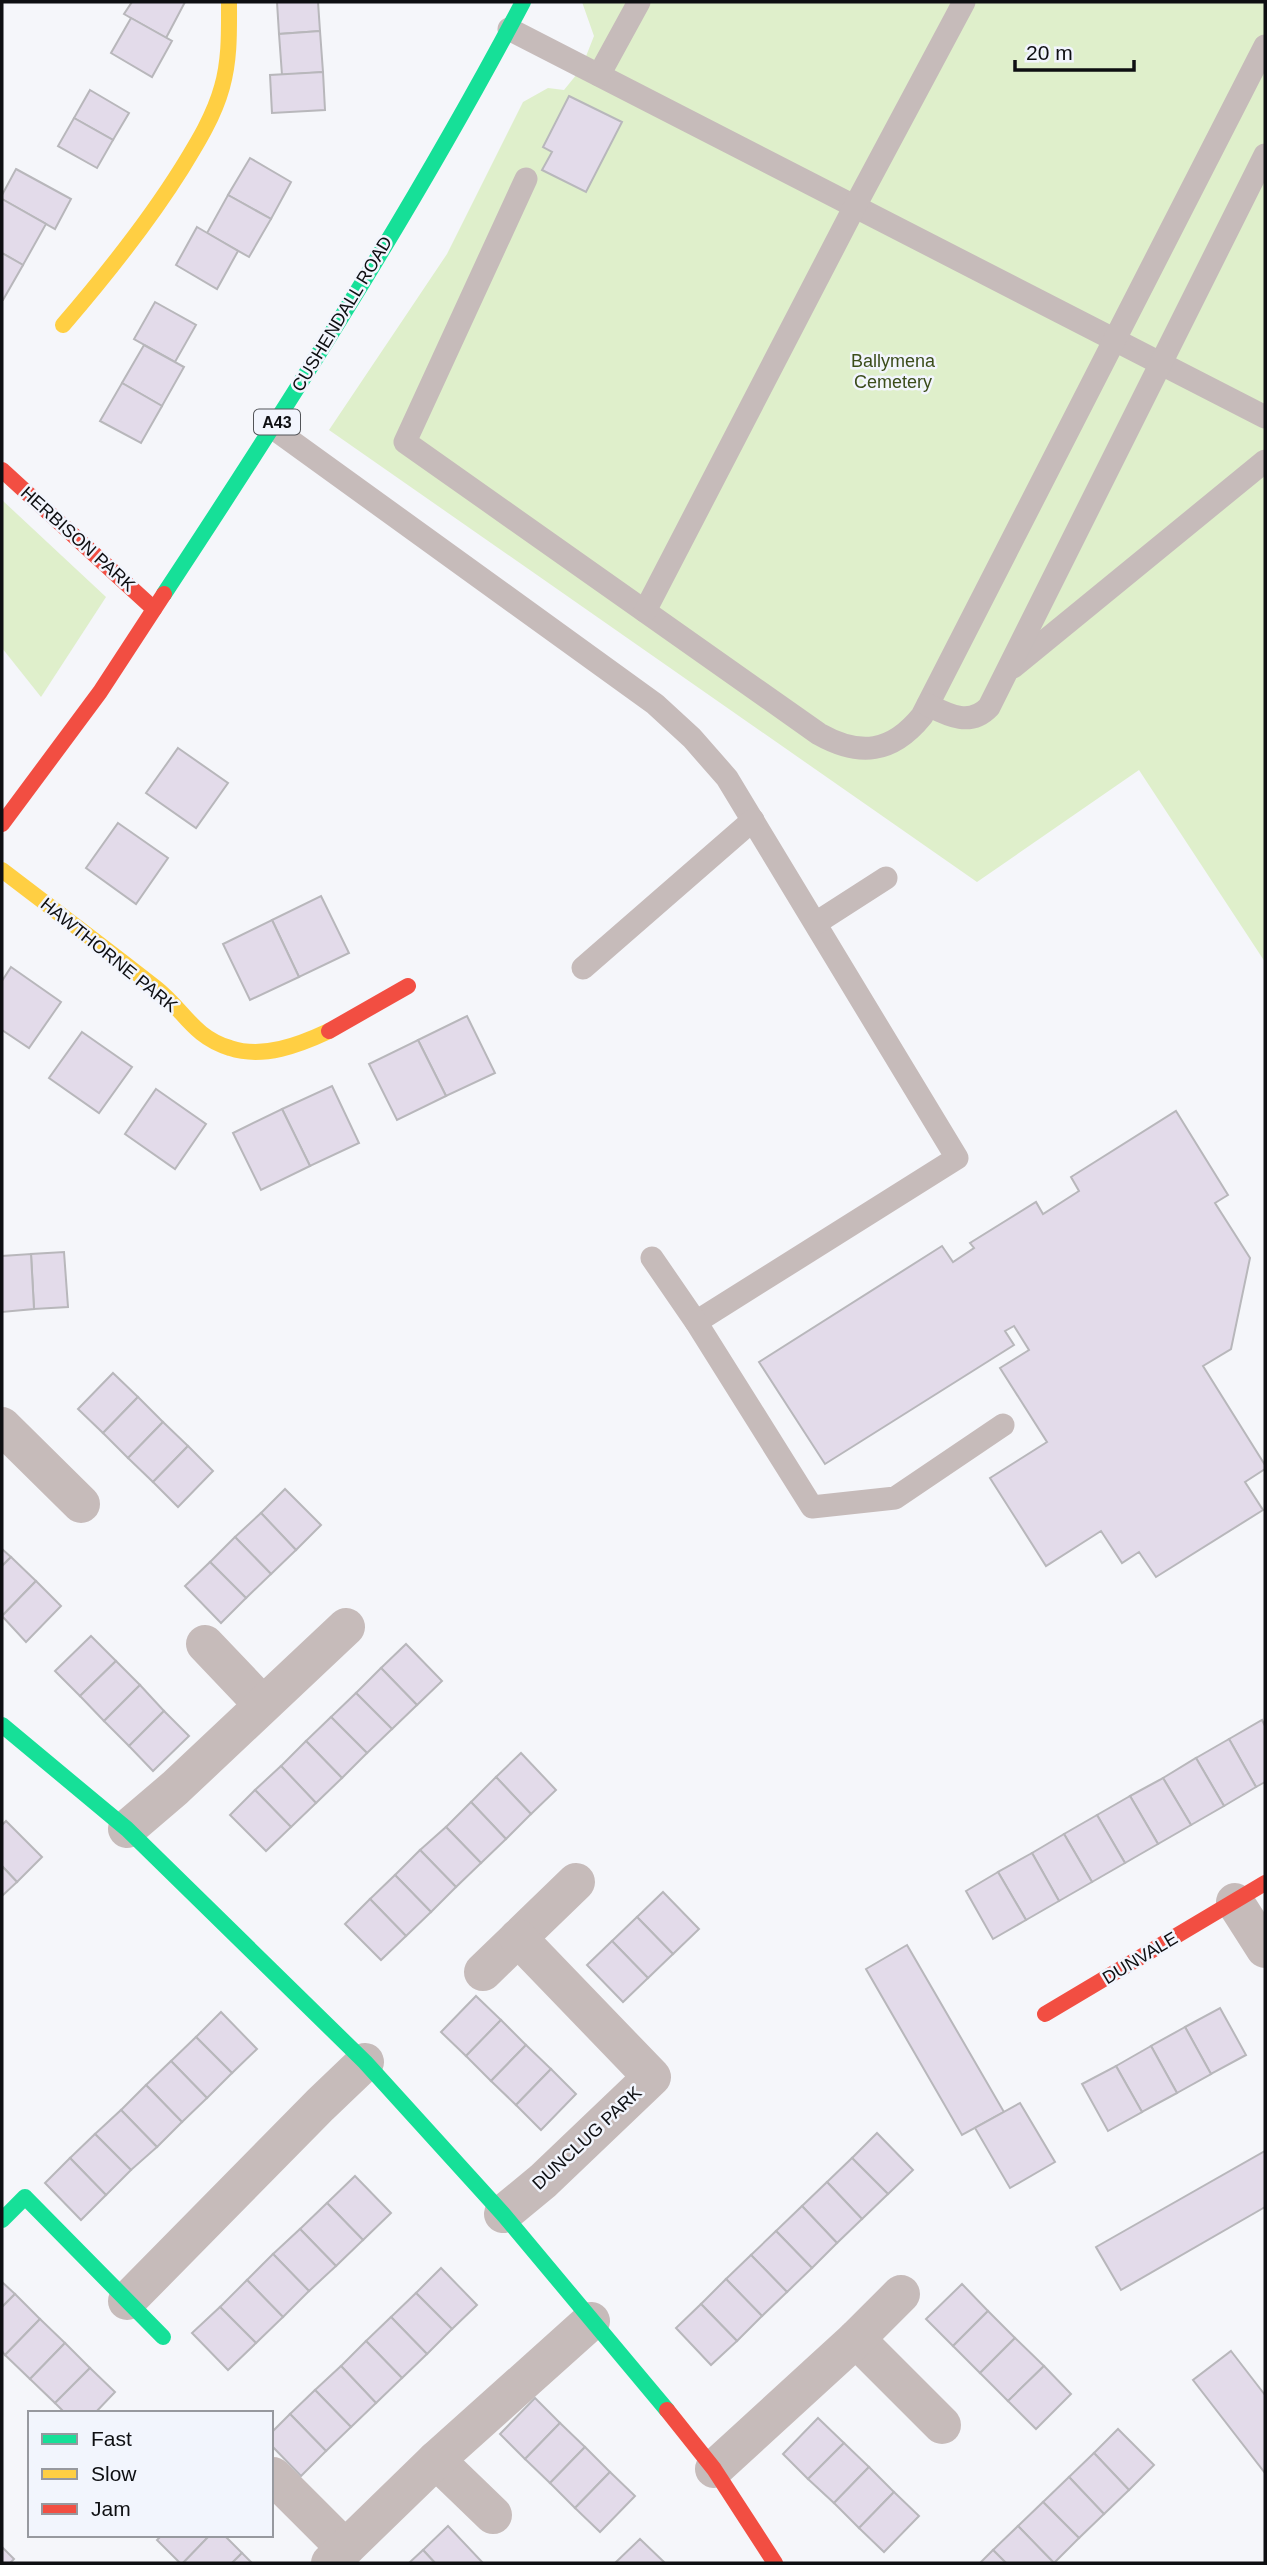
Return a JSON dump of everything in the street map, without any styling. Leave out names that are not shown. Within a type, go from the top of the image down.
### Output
[{"type":"street","points":[[63,325],[140,233],[195,147],[215,108],[223,84],[229,2]]},
{"type":"street","name":"CUSHENDALL ROAD","points":[[2,824],[100,692],[273,428],[465,111],[523,2]]},
{"type":"street","name":"HERBISON PARK","points":[[2,470],[155,609]]},
{"type":"street","name":"HAWTHORNE PARK","points":[[2,870],[166,996],[205,1038],[231,1048],[257,1052],[311,1039],[335,1029],[408,986]]},
{"type":"street","points":[[2,1426],[81,1504]]},
{"type":"street","points":[[127,1829],[175,1788],[262,1703],[346,1627]]},
{"type":"street","points":[[205,1644],[262,1703]]},
{"type":"street","points":[[5,1733],[127,1829],[365,2062],[503,2214],[658,2398],[714,2469],[775,2563]]},
{"type":"street","points":[[483,1972],[576,1882]]},
{"type":"street","name":"DUNVALE","points":[[1045,2014],[1250,1893],[1265,1949]]},
{"type":"street","name":"DUNCLUG PARK","points":[[503,2214],[542,2181],[652,2077],[518,1938]]},
{"type":"street","points":[[127,2301],[365,2062]]},
{"type":"street","points":[[2,2220],[25,2197],[163,2337]]},
{"type":"street","points":[[714,2469],[856,2339],[901,2294]]},
{"type":"street","points":[[273,2476],[338,2556],[436,2460],[591,2321]]},
{"type":"street","points":[[856,2339],[942,2425]]},
{"type":"street","points":[[436,2460],[493,2515]]},
{"type":"lane","points":[[599,75],[639,2]]},
{"type":"lane","points":[[645,611],[964,2]]},
{"type":"lane","points":[[509,29],[1265,417]]},
{"type":"lane","points":[[526,179],[405,442],[819,734],[848,748],[861,750],[888,745],[902,737],[922,716],[1265,46]]},
{"type":"lane","points":[[928,705],[961,718],[975,716],[989,707],[1265,155]]},
{"type":"lane","points":[[273,428],[655,704],[692,738],[718,768],[753,820],[957,1158],[696,1322]]},
{"type":"lane","points":[[1006,672],[1265,461]]},
{"type":"lane","points":[[583,968],[753,820]]},
{"type":"lane","points":[[816,923],[886,878]]},
{"type":"lane","points":[[652,1258],[696,1322],[812,1507],[895,1498],[1003,1425]]},
{"type":"green space","name":"Ballymena Cemetery","points":[[582,2],[1265,2],[1265,962],[1139,770],[977,882],[329,430],[447,254],[523,102],[548,88],[564,90],[581,69],[594,36]]},
{"type":"green space","points":[[2,500],[106,597],[41,697],[2,648]]},
{"type":"building","points":[[132,2],[185,2],[166,38],[124,14]]},
{"type":"building","points":[[277,2],[318,2],[320,31],[279,34]]},
{"type":"building","points":[[131,18],[172,41],[152,77],[111,53]]},
{"type":"building","points":[[320,31],[323,72],[282,75],[279,34]]},
{"type":"building","points":[[323,72],[325,110],[272,113],[270,75]]},
{"type":"building","points":[[90,90],[129,113],[113,140],[74,118]]},
{"type":"building","points":[[569,96],[622,122],[586,192],[542,170],[552,152],[543,147]]},
{"type":"building","points":[[74,118],[113,140],[97,168],[58,146]]},
{"type":"building","points":[[250,158],[291,182],[271,219],[228,195]]},
{"type":"building","points":[[16,169],[71,199],[55,229],[2,199]]},
{"type":"building","points":[[228,195],[271,219],[249,257],[207,233]]},
{"type":"building","points":[[2,199],[46,224],[23,265],[2,253]]},
{"type":"building","points":[[197,227],[238,251],[217,289],[176,265]]},
{"type":"building","points":[[2,253],[23,265],[3,300],[2,300]]},
{"type":"building","points":[[155,302],[196,325],[175,362],[134,339]]},
{"type":"building","points":[[144,345],[184,367],[162,406],[122,383]]},
{"type":"building","points":[[122,383],[162,406],[141,443],[100,421]]},
{"type":"building","points":[[178,748],[228,783],[196,828],[146,793]]},
{"type":"building","points":[[118,823],[168,858],[136,904],[86,868]]},
{"type":"building","points":[[321,896],[349,953],[299,977],[272,920]]},
{"type":"building","points":[[272,920],[299,977],[250,1000],[223,944]]},
{"type":"building","points":[[11,967],[61,1002],[29,1048],[2,1030],[2,981]]},
{"type":"building","points":[[467,1016],[495,1073],[446,1096],[418,1040]]},
{"type":"building","points":[[82,1032],[132,1067],[99,1113],[49,1078]]},
{"type":"building","points":[[418,1040],[446,1096],[397,1120],[369,1064]]},
{"type":"building","points":[[332,1086],[359,1143],[310,1166],[282,1109]]},
{"type":"building","points":[[156,1089],[206,1124],[175,1169],[125,1134]]},
{"type":"building","points":[[282,1109],[310,1166],[261,1190],[233,1133]]},
{"type":"building","points":[[1176,1111],[1228,1195],[1215,1203],[1250,1258],[1231,1349],[1203,1366],[1265,1465],[1265,1469],[1245,1482],[1263,1510],[1156,1577],[1139,1552],[1122,1563],[1101,1531],[1046,1566],[990,1478],[1047,1442],[1000,1368],[1029,1350],[1014,1326],[1005,1331],[1014,1345],[825,1464],[759,1362],[942,1246],[953,1262],[974,1248],[970,1243],[1036,1202],[1043,1214],[1079,1191],[1071,1177]]},
{"type":"building","points":[[64,1252],[68,1307],[34,1309],[31,1254]]},
{"type":"building","points":[[31,1254],[34,1309],[2,1312],[2,1256]]},
{"type":"building","points":[[113,1373],[138,1397],[103,1433],[78,1409]]},
{"type":"building","points":[[138,1397],[163,1422],[128,1458],[103,1433]]},
{"type":"building","points":[[163,1422],[188,1446],[153,1482],[128,1458]]},
{"type":"building","points":[[188,1446],[213,1471],[178,1507],[153,1482]]},
{"type":"building","points":[[285,1489],[321,1525],[296,1550],[261,1513]]},
{"type":"building","points":[[261,1513],[296,1550],[271,1574],[235,1537]]},
{"type":"building","points":[[235,1537],[271,1574],[246,1598],[210,1562]]},
{"type":"building","points":[[2,1549],[11,1557],[2,1566]]},
{"type":"building","points":[[11,1557],[36,1581],[2,1616],[2,1566]]},
{"type":"building","points":[[210,1562],[246,1598],[221,1623],[185,1586]]},
{"type":"building","points":[[36,1581],[61,1606],[26,1642],[2,1616]]},
{"type":"building","points":[[91,1636],[116,1661],[80,1696],[55,1671]]},
{"type":"building","points":[[406,1644],[442,1681],[417,1705],[381,1668]]},
{"type":"building","points":[[116,1661],[140,1685],[104,1721],[80,1696]]},
{"type":"building","points":[[381,1668],[417,1705],[392,1729],[356,1693]]},
{"type":"building","points":[[140,1685],[164,1711],[129,1746],[104,1721]]},
{"type":"building","points":[[356,1693],[392,1729],[367,1753],[331,1717]]},
{"type":"building","points":[[164,1711],[189,1736],[153,1771],[129,1746]]},
{"type":"building","points":[[331,1717],[367,1753],[342,1778],[306,1741]]},
{"type":"building","points":[[1262,1720],[1265,1726],[1265,1782],[1256,1787],[1229,1739]]},
{"type":"building","points":[[1229,1739],[1256,1787],[1224,1806],[1196,1758]]},
{"type":"building","points":[[306,1741],[342,1778],[316,1803],[281,1766]]},
{"type":"building","points":[[521,1753],[556,1790],[531,1814],[496,1777]]},
{"type":"building","points":[[1196,1758],[1224,1806],[1191,1825],[1163,1778]]},
{"type":"building","points":[[281,1766],[316,1803],[291,1827],[255,1790]]},
{"type":"building","points":[[496,1777],[531,1814],[506,1839],[471,1802]]},
{"type":"building","points":[[1163,1778],[1191,1825],[1158,1844],[1130,1796]]},
{"type":"building","points":[[255,1790],[291,1827],[266,1851],[230,1815]]},
{"type":"building","points":[[1130,1796],[1158,1844],[1125,1863],[1097,1815]]},
{"type":"building","points":[[471,1802],[506,1839],[481,1863],[446,1827]]},
{"type":"building","points":[[1097,1815],[1125,1863],[1092,1882],[1064,1834]]},
{"type":"building","points":[[6,1821],[42,1857],[17,1882],[2,1866],[2,1825]]},
{"type":"building","points":[[446,1827],[481,1863],[456,1887],[420,1850]]},
{"type":"building","points":[[1064,1834],[1092,1882],[1059,1901],[1032,1853]]},
{"type":"building","points":[[420,1850],[456,1887],[431,1912],[395,1875]]},
{"type":"building","points":[[1032,1853],[1059,1901],[1026,1920],[998,1872]]},
{"type":"building","points":[[2,1866],[17,1882],[2,1896]]},
{"type":"building","points":[[998,1872],[1026,1920],[993,1939],[966,1891]]},
{"type":"building","points":[[395,1875],[431,1912],[406,1936],[370,1899]]},
{"type":"building","points":[[663,1892],[699,1929],[673,1954],[637,1917]]},
{"type":"building","points":[[370,1899],[406,1936],[381,1960],[345,1924]]},
{"type":"building","points":[[637,1917],[673,1954],[648,1978],[612,1941]]},
{"type":"building","points":[[612,1941],[648,1978],[623,2002],[587,1965]]},
{"type":"building","points":[[907,1945],[1004,2112],[962,2135],[866,1969]]},
{"type":"building","points":[[476,1996],[501,2020],[466,2056],[441,2032]]},
{"type":"building","points":[[1220,2008],[1246,2055],[1211,2074],[1185,2027]]},
{"type":"building","points":[[221,2012],[257,2049],[232,2073],[196,2037]]},
{"type":"building","points":[[501,2020],[526,2045],[491,2081],[466,2056]]},
{"type":"building","points":[[1185,2027],[1211,2074],[1177,2093],[1151,2046]]},
{"type":"building","points":[[196,2037],[232,2073],[207,2098],[171,2061]]},
{"type":"building","points":[[526,2045],[551,2069],[516,2105],[491,2081]]},
{"type":"building","points":[[1151,2046],[1177,2093],[1142,2112],[1116,2066]]},
{"type":"building","points":[[171,2061],[207,2098],[182,2122],[146,2085]]},
{"type":"building","points":[[1116,2066],[1142,2112],[1108,2131],[1082,2084]]},
{"type":"building","points":[[551,2069],[576,2094],[541,2130],[516,2105]]},
{"type":"building","points":[[146,2085],[182,2122],[157,2147],[121,2110]]},
{"type":"building","points":[[1020,2103],[1055,2162],[1010,2188],[975,2128]]},
{"type":"building","points":[[121,2110],[157,2147],[131,2170],[95,2134]]},
{"type":"building","points":[[877,2133],[913,2170],[888,2194],[852,2158]]},
{"type":"building","points":[[95,2134],[131,2170],[106,2195],[70,2158]]},
{"type":"building","points":[[1265,2151],[1265,2207],[1121,2290],[1096,2247]]},
{"type":"building","points":[[70,2158],[106,2195],[81,2220],[45,2183]]},
{"type":"building","points":[[852,2158],[888,2194],[862,2219],[827,2182]]},
{"type":"building","points":[[355,2176],[391,2213],[363,2240],[327,2203]]},
{"type":"building","points":[[827,2182],[862,2219],[837,2243],[802,2206]]},
{"type":"building","points":[[327,2203],[363,2240],[336,2266],[300,2229]]},
{"type":"building","points":[[802,2206],[837,2243],[812,2268],[776,2231]]},
{"type":"building","points":[[300,2229],[336,2266],[309,2291],[273,2254]]},
{"type":"building","points":[[776,2231],[812,2268],[787,2292],[751,2255]]},
{"type":"building","points":[[273,2254],[309,2291],[283,2317],[247,2280]]},
{"type":"building","points":[[751,2255],[787,2292],[762,2316],[726,2279]]},
{"type":"building","points":[[441,2268],[477,2305],[452,2329],[416,2293]]},
{"type":"building","points":[[726,2279],[762,2316],[737,2341],[701,2304]]},
{"type":"building","points":[[247,2280],[283,2317],[256,2343],[220,2307]]},
{"type":"building","points":[[2,2282],[15,2294],[2,2307]]},
{"type":"building","points":[[962,2284],[988,2311],[953,2346],[926,2319]]},
{"type":"building","points":[[416,2293],[452,2329],[427,2354],[391,2317]]},
{"type":"building","points":[[15,2294],[40,2319],[5,2355],[2,2351],[2,2307]]},
{"type":"building","points":[[701,2304],[737,2341],[711,2365],[676,2328]]},
{"type":"building","points":[[220,2307],[256,2343],[228,2370],[192,2333]]},
{"type":"building","points":[[988,2311],[1015,2338],[980,2373],[953,2346]]},
{"type":"building","points":[[391,2317],[427,2354],[402,2378],[366,2341]]},
{"type":"building","points":[[40,2319],[65,2343],[30,2379],[5,2355]]},
{"type":"building","points":[[1015,2338],[1044,2366],[1008,2401],[980,2373]]},
{"type":"building","points":[[366,2341],[402,2378],[376,2403],[341,2366]]},
{"type":"building","points":[[65,2343],[90,2368],[55,2403],[30,2379]]},
{"type":"building","points":[[1231,2351],[1265,2395],[1265,2473],[1193,2380]]},
{"type":"building","points":[[341,2366],[376,2403],[351,2427],[315,2390]]},
{"type":"building","points":[[1044,2366],[1071,2394],[1036,2429],[1008,2401]]},
{"type":"building","points":[[90,2368],[115,2392],[97,2411],[63,2411],[55,2403]]},
{"type":"building","points":[[315,2390],[351,2427],[326,2451],[290,2414]]},
{"type":"building","points":[[535,2398],[560,2423],[525,2459],[500,2434]]},
{"type":"building","points":[[290,2414],[326,2451],[301,2476],[273,2447],[273,2431]]},
{"type":"building","points":[[818,2418],[844,2443],[808,2479],[783,2454]]},
{"type":"building","points":[[560,2423],[585,2447],[550,2483],[525,2459]]},
{"type":"building","points":[[1118,2429],[1154,2465],[1129,2490],[1094,2453]]},
{"type":"building","points":[[844,2443],[869,2467],[834,2503],[808,2479]]},
{"type":"building","points":[[585,2447],[610,2472],[575,2508],[550,2483]]},
{"type":"building","points":[[1094,2453],[1129,2490],[1104,2514],[1069,2477]]},
{"type":"building","points":[[869,2467],[894,2492],[859,2528],[834,2503]]},
{"type":"building","points":[[610,2472],[635,2496],[600,2532],[575,2508]]},
{"type":"building","points":[[1069,2477],[1104,2514],[1079,2538],[1043,2502]]},
{"type":"building","points":[[894,2492],[919,2516],[884,2552],[859,2528]]},
{"type":"building","points":[[1043,2502],[1079,2538],[1054,2563],[1018,2526]]},
{"type":"building","points":[[448,2526],[483,2563],[435,2563],[423,2550]]},
{"type":"building","points":[[1018,2526],[1054,2563],[1006,2563],[993,2550]]},
{"type":"building","points":[[160,2537],[208,2537],[183,2563],[157,2540]]},
{"type":"building","points":[[208,2537],[226,2537],[242,2553],[232,2563],[183,2563]]},
{"type":"building","points":[[640,2539],[665,2563],[615,2563]]},
{"type":"building","points":[[2,2547],[14,2559],[10,2563],[2,2563]]},
{"type":"building","points":[[423,2550],[435,2563],[409,2563]]},
{"type":"building","points":[[993,2550],[1006,2563],[980,2563]]},
{"type":"building","points":[[242,2553],[252,2563],[232,2563]]},
{"type":"traffic: fast","points":[[164,594],[351,302],[439,153],[523,2]]},
{"type":"traffic: fast","points":[[2,1725],[127,1829],[365,2062],[503,2214],[667,2410]]},
{"type":"traffic: fast","points":[[2,2220],[25,2197],[163,2337]]},
{"type":"traffic: slow","points":[[63,325],[169,189],[205,129],[219,98],[225,76],[229,2]]},
{"type":"traffic: slow","points":[[2,870],[166,996],[198,1030],[217,1043],[242,1051],[268,1051],[306,1041],[329,1031]]},
{"type":"traffic: jam","points":[[2,470],[154,609]]},
{"type":"traffic: jam","points":[[2,824],[100,692],[164,594]]},
{"type":"traffic: jam","points":[[329,1031],[408,986]]},
{"type":"traffic: jam","points":[[1045,2014],[1265,1883]]},
{"type":"traffic: jam","points":[[667,2410],[714,2469],[775,2563]]}]
